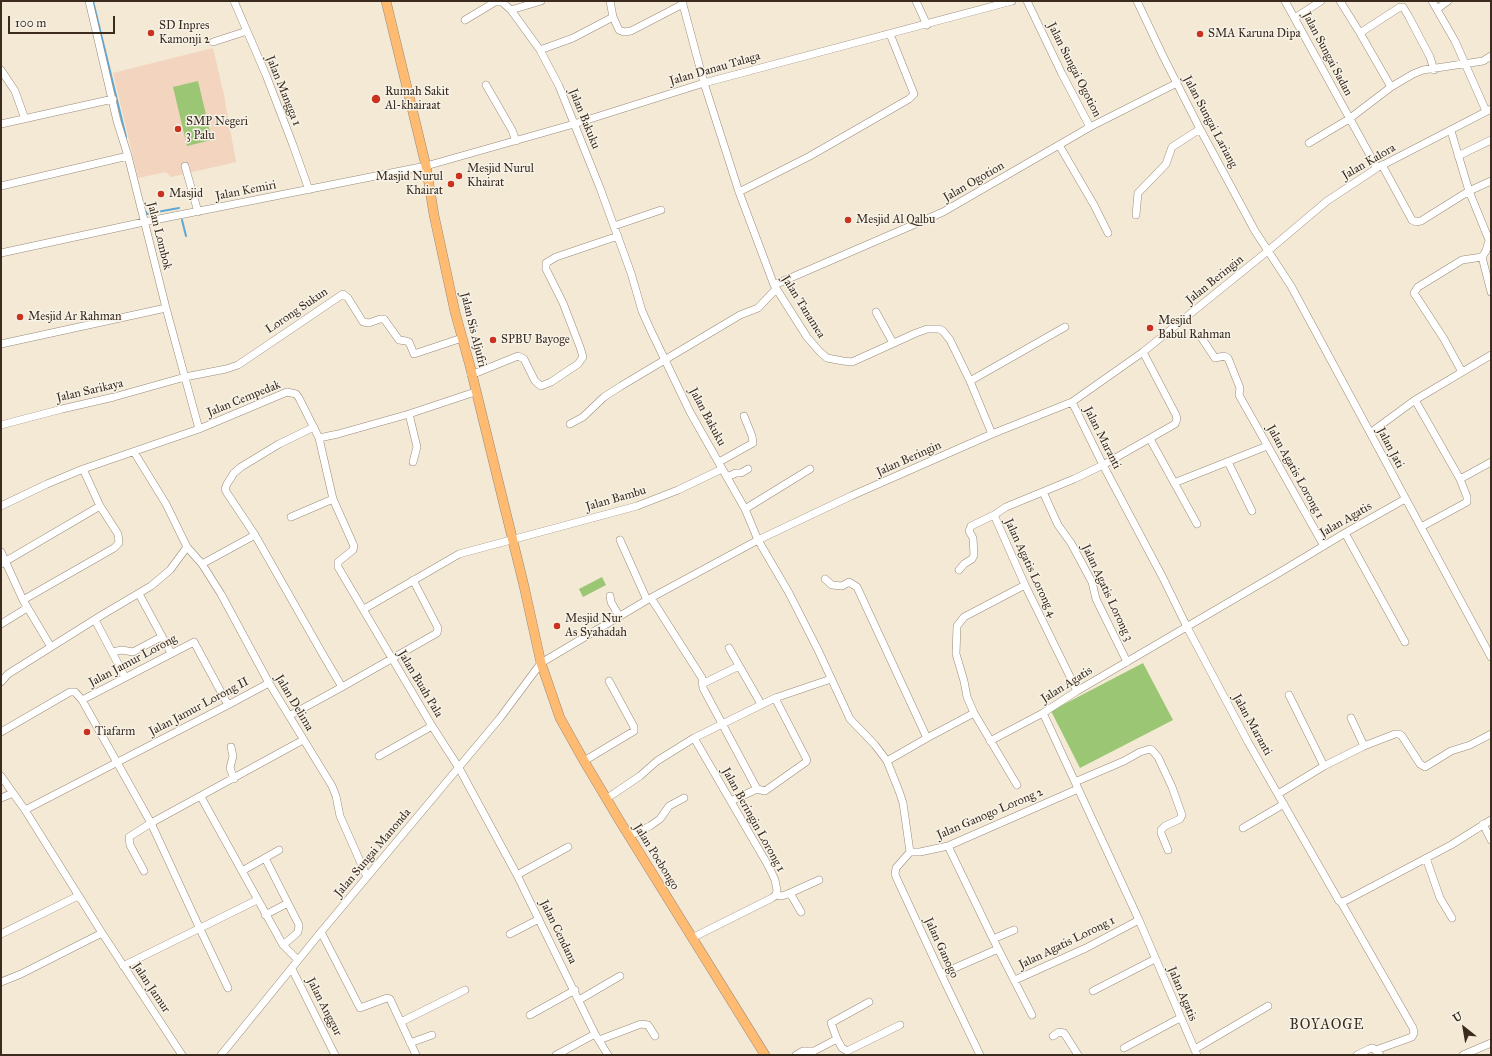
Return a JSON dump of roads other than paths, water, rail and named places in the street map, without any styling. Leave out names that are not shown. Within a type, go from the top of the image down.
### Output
[{"type":"main road","name":"Jalan Sis Aljufri","points":[[386,1],[426,166],[452,298],[541,663]]},
{"type":"main road","name":"Jalan Poebongo","points":[[541,663],[560,718],[584,761],[765,1055]]},
{"type":"street","name":"Jalan Lombok","points":[[89,1],[117,121],[128,156],[184,378],[200,429]]},
{"type":"street","name":"Jalan Mangga 1","points":[[234,1],[283,118],[309,190]]},
{"type":"street","points":[[465,20],[499,2],[506,5],[511,10],[541,1]]},
{"type":"street","points":[[610,1],[613,17],[619,30],[624,32],[631,31],[683,3]]},
{"type":"street","points":[[916,1],[927,25]]},
{"type":"street","name":"Jalan Danau Talaga","points":[[426,166],[574,124],[704,83],[927,25],[1012,1]]},
{"type":"street","name":"Jalan Sungai Ogotion","points":[[1027,1],[1062,74],[1090,127]]},
{"type":"street","name":"Jalan Sungai Lariang","points":[[1137,1],[1200,129],[1256,231],[1269,250]]},
{"type":"street","name":"Jalan Sungai Sadan","points":[[1285,1],[1349,118],[1414,222],[1421,221],[1469,191]]},
{"type":"street","points":[[1295,18],[1321,1]]},
{"type":"street","points":[[1340,1],[1391,87]]},
{"type":"street","points":[[1432,1],[1455,41],[1489,110]]},
{"type":"street","points":[[1437,9],[1448,1]]},
{"type":"street","name":"Jalan Tanamea","points":[[683,3],[704,83],[739,192],[775,287],[807,337],[827,358],[843,362],[852,362],[927,329],[939,329],[947,336],[970,381],[992,434]]},
{"type":"street","points":[[1360,33],[1396,9],[1404,7],[1430,57],[1434,70]]},
{"type":"street","name":"Jalan Bakuku","points":[[511,10],[540,50],[559,86],[618,236],[642,311],[690,412],[745,509],[758,540],[789,592],[850,719],[875,745],[887,761],[903,803],[910,852]]},
{"type":"street","points":[[540,50],[573,38],[613,17]]},
{"type":"street","points":[[213,42],[247,31]]},
{"type":"street","points":[[739,192],[810,156],[909,99],[914,94],[890,34]]},
{"type":"street","name":"Jalan Sungai Sadan","points":[[1349,118],[1391,87],[1412,74],[1423,70],[1434,70],[1483,61],[1491,56]]},
{"type":"street","points":[[1,70],[15,91],[25,119]]},
{"type":"street","name":"Jalan Ogotion","points":[[775,287],[943,212],[1090,127],[1177,83]]},
{"type":"street","points":[[486,85],[512,130],[516,141]]},
{"type":"street","points":[[1,124],[113,100]]},
{"type":"street","name":"Jalan Kalora","points":[[1269,250],[1326,201],[1379,166],[1451,131],[1489,110]]},
{"type":"street","points":[[1309,143],[1349,118]]},
{"type":"street","points":[[1136,215],[1138,193],[1166,164],[1172,147],[1200,129]]},
{"type":"street","points":[[1451,131],[1469,191],[1489,240],[1486,251],[1482,257],[1462,260],[1418,287],[1414,293],[1444,339],[1462,372]]},
{"type":"street","points":[[1458,156],[1491,140]]},
{"type":"street","points":[[1059,145],[1094,205],[1108,233]]},
{"type":"street","points":[[1,186],[128,156]]},
{"type":"street","points":[[185,166],[198,212]]},
{"type":"street","name":"Jalan Kemiri","points":[[1,253],[144,222],[426,166]]},
{"type":"street","points":[[1469,191],[1491,181]]},
{"type":"street","points":[[614,226],[661,210]]},
{"type":"street","points":[[471,375],[518,356],[524,359],[535,381],[541,386],[551,382],[578,364],[583,357],[580,347],[563,303],[546,269],[546,263],[618,236]]},
{"type":"street","name":"Jalan Beringin","points":[[541,663],[619,616],[758,540],[851,496],[992,434],[1072,402],[1143,352],[1269,250]]},
{"type":"street","name":"Jalan Jati","points":[[1269,250],[1291,286],[1491,657]]},
{"type":"street","points":[[1482,257],[1491,292]]},
{"type":"street","points":[[570,424],[583,417],[604,397],[612,392],[740,315],[758,308],[775,287]]},
{"type":"street","name":"Lorong Sukun","points":[[184,378],[226,369],[244,362],[343,294],[348,298],[363,322],[368,323],[383,319],[399,340],[409,342],[414,354],[462,338]]},
{"type":"street","points":[[1,344],[166,308]]},
{"type":"street","points":[[876,312],[893,343]]},
{"type":"street","points":[[970,381],[1065,327]]},
{"type":"street","name":"Jalan Agatis Lorong 1","points":[[1201,337],[1215,358],[1224,356],[1228,358],[1240,388],[1238,394],[1324,546]]},
{"type":"street","name":"Jalan Agatis Lorong 4","points":[[1077,691],[1024,585],[994,515],[1006,506],[1043,492],[1104,465],[1175,424],[1177,417],[1143,352]]},
{"type":"street","points":[[1370,433],[1415,400],[1491,354]]},
{"type":"street","name":"Jalan Sarikaya","points":[[1,425],[62,409],[114,398],[184,378]]},
{"type":"street","name":"Jalan Cempedak","points":[[1,506],[83,469],[200,429],[238,414],[283,393],[292,392],[296,394],[319,438]]},
{"type":"street","points":[[319,438],[409,414],[476,392]]},
{"type":"street","points":[[1415,400],[1460,479],[1467,497],[1467,502],[1421,527]]},
{"type":"street","name":"Jalan Maranti","points":[[1072,402],[1187,627],[1278,794],[1413,1028],[1414,1033],[1412,1037],[1378,1052]]},
{"type":"street","points":[[409,414],[417,447],[413,462]]},
{"type":"street","points":[[719,462],[753,443],[753,439],[744,416]]},
{"type":"street","points":[[314,427],[279,444],[241,467],[234,473],[226,484],[225,489],[226,493],[255,535],[342,687]]},
{"type":"street","name":"Jalan Buah Pala","points":[[319,438],[333,499],[354,546],[353,550],[338,562],[337,566],[364,609],[432,726],[459,768]]},
{"type":"street","points":[[1150,439],[1197,524]]},
{"type":"street","points":[[1174,483],[1268,446]]},
{"type":"street","name":"Jalan Delima","points":[[134,452],[166,504],[187,547],[202,564],[221,594],[269,683],[335,790],[340,816],[367,877]]},
{"type":"street","points":[[1228,462],[1252,511]]},
{"type":"street","points":[[1460,479],[1491,462]]},
{"type":"street","points":[[23,600],[114,548],[120,543],[118,534],[100,506],[83,469]]},
{"type":"street","name":"Jalan Bambu","points":[[413,580],[467,551],[637,506],[678,490],[722,469]]},
{"type":"street","points":[[727,477],[736,473],[741,473],[748,469]]},
{"type":"street","points":[[745,509],[810,469]]},
{"type":"street","name":"Jalan Agatis Lorong 3","points":[[1043,492],[1058,525],[1071,543],[1092,582],[1096,599],[1127,662]]},
{"type":"street","points":[[291,518],[333,499]]},
{"type":"street","name":"Jalan Agatis","points":[[1196,1052],[1180,1018],[1139,920],[1043,713],[1077,691],[1405,499]]},
{"type":"street","points":[[3,563],[100,506]]},
{"type":"street","points":[[959,570],[964,564],[972,559],[974,555],[973,538],[969,531],[971,526],[994,515]]},
{"type":"street","points":[[1345,533],[1405,642]]},
{"type":"street","points":[[202,564],[255,535]]},
{"type":"street","points":[[620,540],[649,599],[702,678],[703,688],[757,789]]},
{"type":"street","points":[[1,682],[8,674],[94,620],[139,594],[170,570],[187,547]]},
{"type":"street","points":[[1,552],[3,563],[51,648]]},
{"type":"street","points":[[825,579],[832,585],[842,586],[849,582],[856,586],[927,738]]},
{"type":"street","points":[[289,716],[436,635],[438,631],[438,628],[413,580],[364,609]]},
{"type":"street","points":[[1017,785],[990,741],[966,697],[964,681],[956,654],[957,626],[964,617],[1024,585]]},
{"type":"street","points":[[139,594],[171,653]]},
{"type":"street","points":[[610,596],[611,602],[619,616]]},
{"type":"street","points":[[1,624],[28,608]]},
{"type":"street","points":[[94,620],[125,677]]},
{"type":"street","points":[[112,652],[122,650],[133,652],[161,637]]},
{"type":"street","name":"Jalan Jamur Lorong","points":[[1,732],[70,692],[75,692],[82,700],[194,642],[196,643],[228,706]]},
{"type":"street","points":[[729,648],[761,704]]},
{"type":"street","name":"Jalan Sungai Manonda","points":[[221,1055],[321,932],[500,718],[541,663]]},
{"type":"street","points":[[702,684],[738,666]]},
{"type":"street","points":[[606,799],[640,776],[657,761],[694,738],[761,704],[831,679]]},
{"type":"street","points":[[584,761],[634,731],[634,727],[609,680]]},
{"type":"street","name":"Jalan Jamur Lorong II","points":[[25,810],[118,761],[228,706],[269,683]]},
{"type":"street","points":[[1289,695],[1324,766]]},
{"type":"street","points":[[731,801],[757,789],[765,791],[807,760],[775,698]]},
{"type":"street","points":[[82,700],[118,761],[151,823],[228,988]]},
{"type":"street","points":[[887,761],[974,713]]},
{"type":"street","points":[[990,741],[1043,713]]},
{"type":"street","points":[[1351,718],[1364,746]]},
{"type":"street","points":[[380,756],[432,726]]},
{"type":"street","points":[[1278,794],[1324,766],[1388,736],[1399,734],[1402,736],[1420,764],[1425,767],[1451,751],[1470,745],[1491,734]]},
{"type":"street","name":"Jalan Beringin Lorong 1","points":[[694,738],[769,867],[776,886],[776,895]]},
{"type":"street","points":[[144,872],[128,838],[151,823],[303,740]]},
{"type":"street","points":[[231,747],[233,756],[230,768],[234,779]]},
{"type":"street","name":"Jalan Ganogo Lorong 2","points":[[910,852],[920,852],[948,846],[1076,786],[1140,752],[1150,749],[1158,757],[1172,787],[1182,815],[1180,819],[1165,826],[1161,830],[1168,850]]},
{"type":"street","name":"Jalan Cendana","points":[[459,768],[517,875],[597,1037],[608,1055]]},
{"type":"street","name":"Jalan Jamur","points":[[1,776],[25,810],[78,896],[182,1055]]},
{"type":"street","points":[[1,798],[13,792]]},
{"type":"street","points":[[201,797],[265,915],[283,945],[298,960]]},
{"type":"street","points":[[629,836],[660,819],[669,806],[684,798]]},
{"type":"street","points":[[1242,828],[1284,804]]},
{"type":"street","points":[[1341,902],[1426,858],[1491,820]]},
{"type":"street","points":[[1483,824],[1491,840]]},
{"type":"street","name":"Jalan Agatis Lorong 1","points":[[948,846],[993,939],[1015,980],[1086,948],[1139,920]]},
{"type":"street","points":[[517,875],[568,848]]},
{"type":"street","points":[[242,871],[279,850]]},
{"type":"street","name":"Jalan Ganogo","points":[[910,852],[898,864],[895,874],[980,1055]]},
{"type":"street","points":[[265,858],[298,924],[298,932],[283,945]]},
{"type":"street","points":[[1426,858],[1440,898],[1452,918]]},
{"type":"street","points":[[692,938],[776,895],[782,896],[818,880]]},
{"type":"street","points":[[790,893],[801,912]]},
{"type":"street","points":[[1,934],[78,896]]},
{"type":"street","points":[[123,966],[200,930],[257,900]]},
{"type":"street","points":[[265,915],[288,903]]},
{"type":"street","points":[[510,934],[539,920]]},
{"type":"street","points":[[993,939],[1014,930]]},
{"type":"street","points":[[321,932],[360,1009],[389,998],[402,1022],[416,1055]]},
{"type":"street","points":[[1,982],[21,974],[102,933]]},
{"type":"street","points":[[941,974],[998,949]]},
{"type":"street","points":[[1093,991],[1155,959]]},
{"type":"street","name":"Jalan Anggur","points":[[292,968],[332,1054]]},
{"type":"street","points":[[579,1000],[620,976]]},
{"type":"street","points":[[1015,980],[1032,1015]]},
{"type":"street","points":[[402,1022],[465,990]]},
{"type":"street","points":[[530,1015],[575,990]]},
{"type":"street","points":[[869,1002],[831,1024],[842,1048],[847,1051],[900,1025]]},
{"type":"street","points":[[1196,1052],[1268,1006]]},
{"type":"street","points":[[1124,1048],[1180,1018]]},
{"type":"street","points":[[556,1055],[597,1037],[641,1024],[648,1025],[655,1036]]},
{"type":"street","points":[[1053,1036],[1059,1032],[1064,1033],[1078,1055]]},
{"type":"street","points":[[410,1043],[432,1035]]},
{"type":"street","points":[[796,1055],[803,1051],[814,1051],[837,1039]]},
{"type":"street","points":[[1463,1055],[1491,1043]]},
{"type":"street","points":[[1357,1055],[1373,1048],[1378,1052]]},
{"type":"waterway","points":[[93,1],[126,137]]},
{"type":"waterway","points":[[146,212],[146,214],[179,208]]},
{"type":"waterway","points":[[182,220],[186,236]]},
{"type":"place","name":"SD Inpres Kamonji 2","points":[[151,33]]},
{"type":"place","name":"SMA Karuna Dipa","points":[[1200,34]]},
{"type":"place","name":"Rumah Sakit Al-khairaat","points":[[376,99]]},
{"type":"place","name":"SMP Negeri 3 Palu","points":[[178,129]]},
{"type":"place","name":"Mesjid Nurul Khairat","points":[[459,176]]},
{"type":"place","name":"Masjid Nurul Khairat","points":[[451,184]]},
{"type":"place","name":"Masjid","points":[[161,194]]},
{"type":"place","name":"Mesjid Al Qalbu","points":[[848,220]]},
{"type":"place","name":"Mesjid Ar Rahman","points":[[20,317]]},
{"type":"place","name":"Mesjid Babul Rahman","points":[[1150,328]]},
{"type":"place","name":"SPBU Bayoge","points":[[493,340]]},
{"type":"place","name":"Mesjid Nur As Syahadah","points":[[557,626]]},
{"type":"place","name":"Tiafarm","points":[[87,732]]},
{"type":"district","name":"BOYAOGE","points":[[1327,1026]]}]
